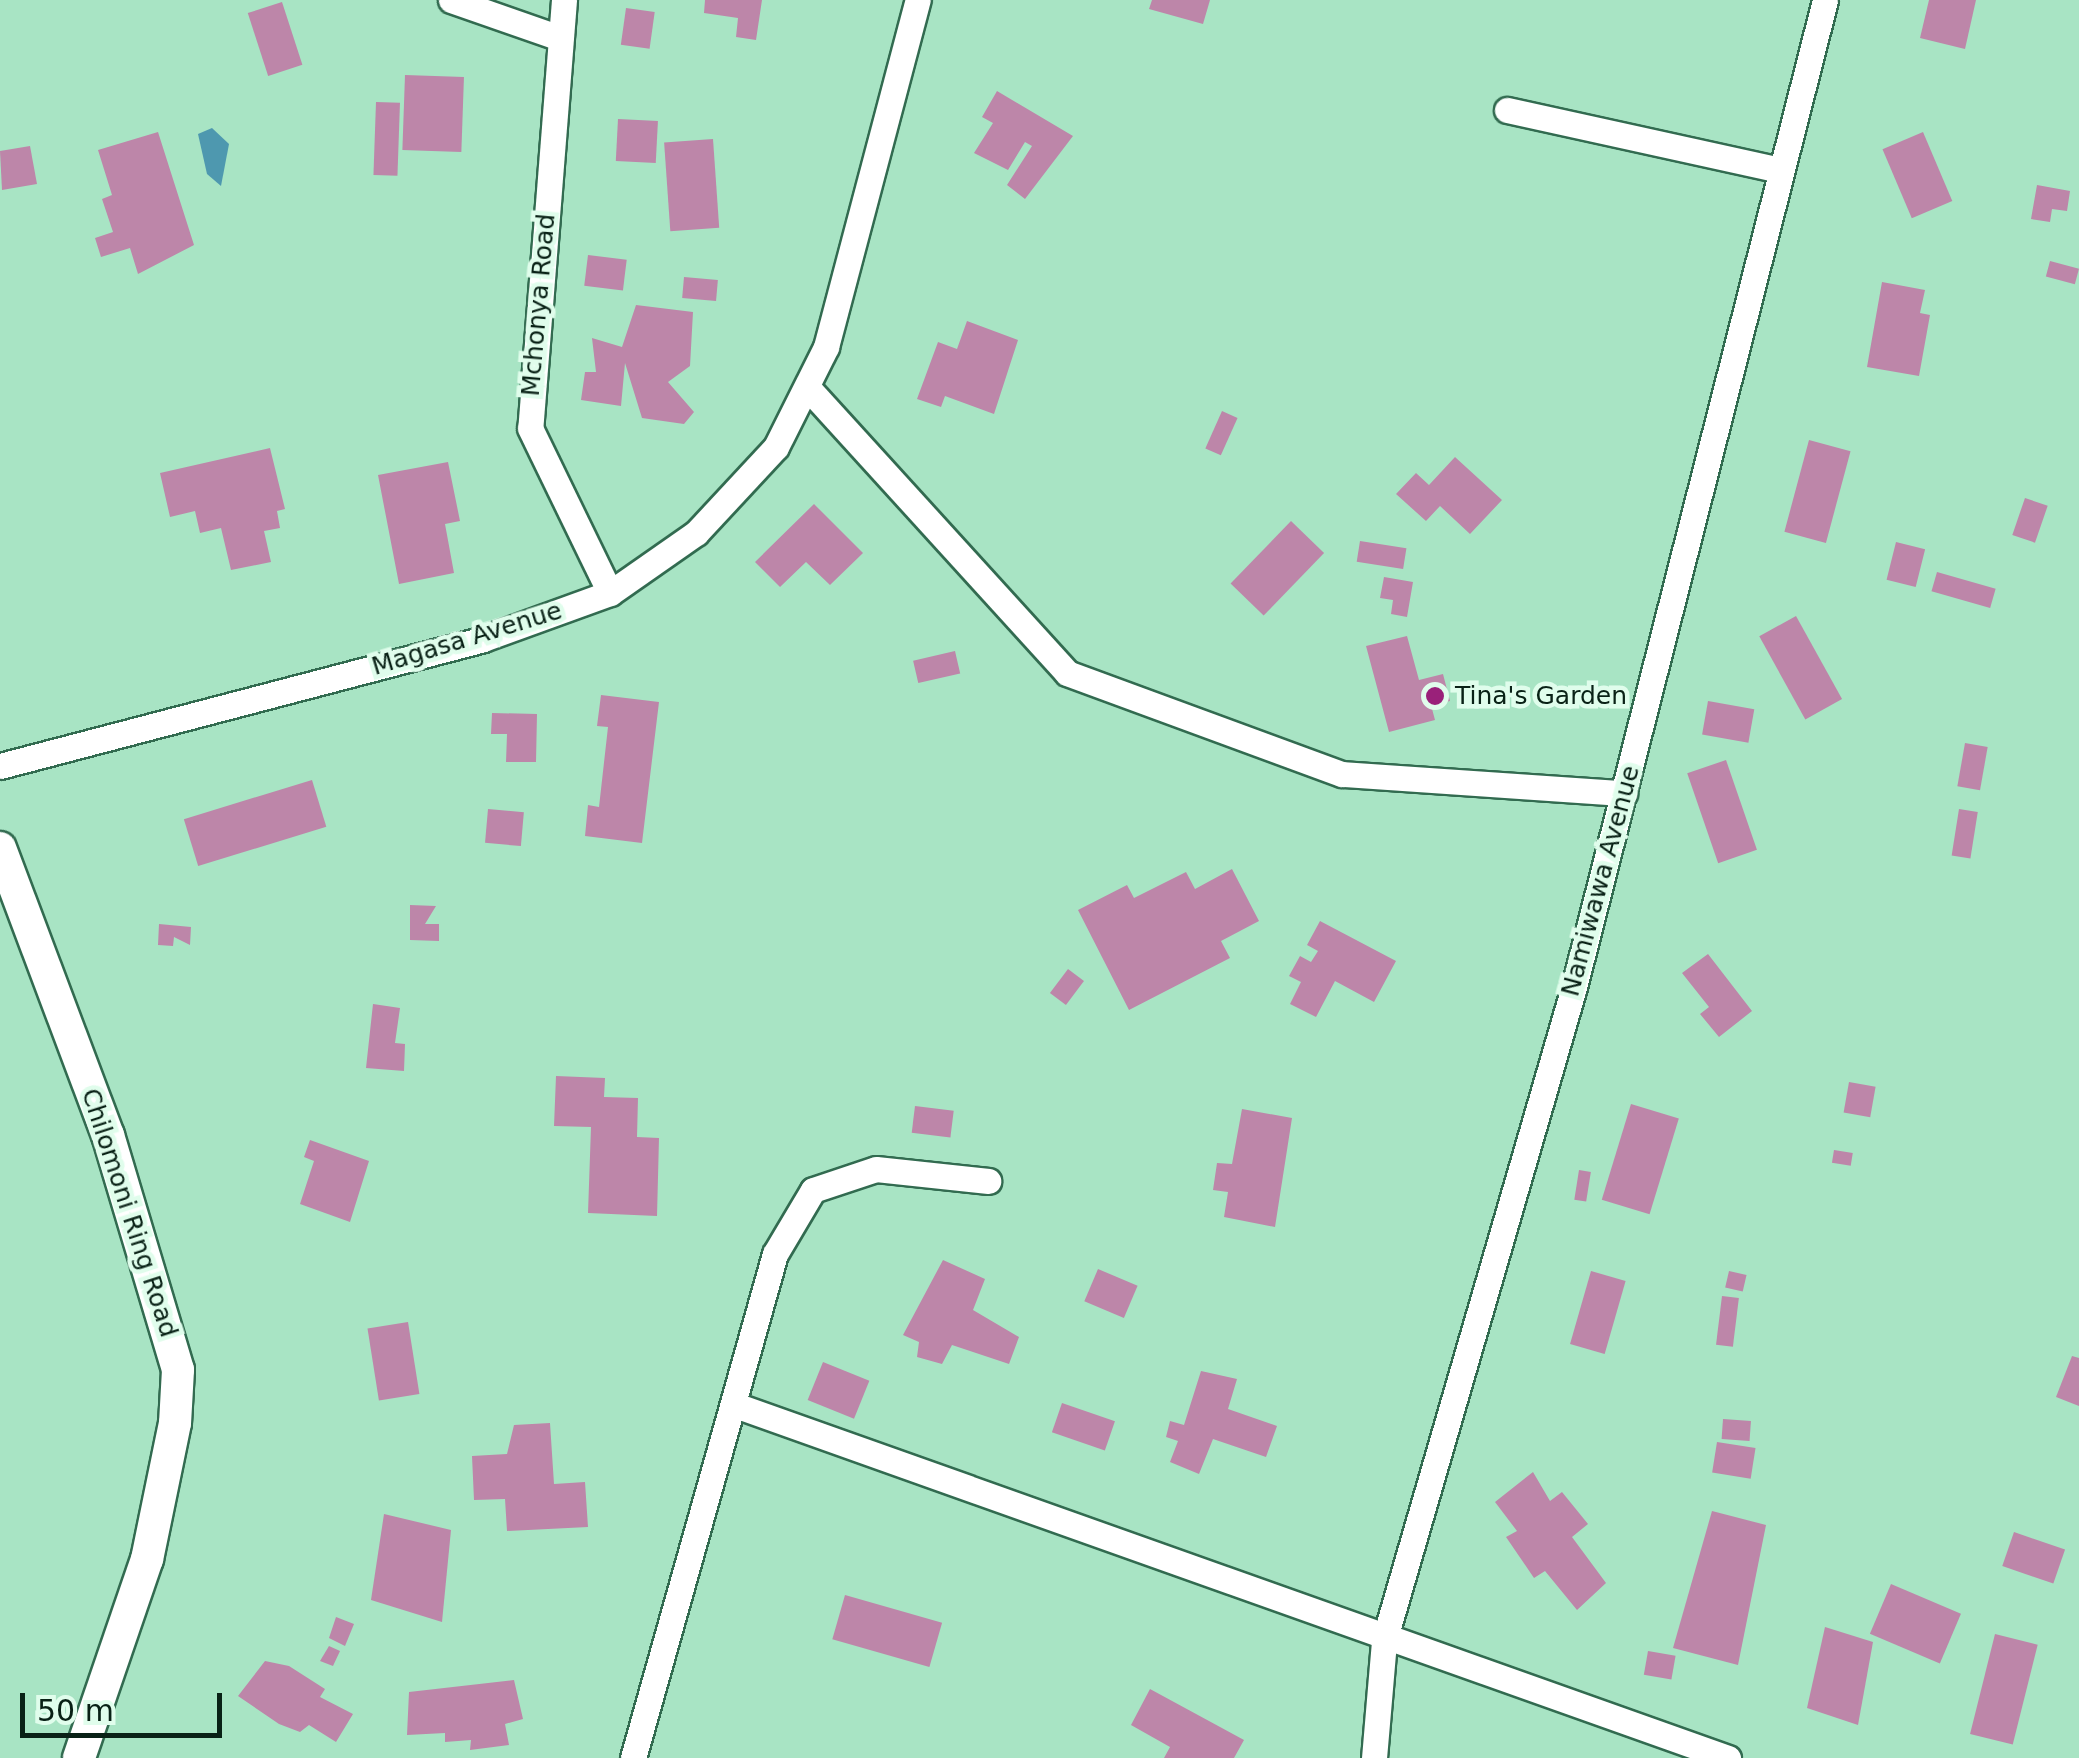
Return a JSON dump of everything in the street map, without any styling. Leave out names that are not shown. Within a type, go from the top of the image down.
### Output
[{"type":"street","points":[[451,0],[560,38]]},
{"type":"street","name":"Mchonya Road","points":[[564,0],[530,428],[610,593]]},
{"type":"street","name":"Magasa Avenue","points":[[0,766],[483,639],[610,593],[664,560],[740,492],[808,388],[918,0]]},
{"type":"street","name":"Namiwawa Avenue","points":[[1374,1758],[1384,1641],[1624,793],[1825,0]]},
{"type":"street","points":[[1508,110],[1780,170]]},
{"type":"street","points":[[808,388],[1067,673],[1342,774],[1624,793]]},
{"type":"street","name":"Chilomoni Ring Road","points":[[0,848],[108,1136],[178,1370],[175,1423],[146,1559],[79,1758]]},
{"type":"street","points":[[633,1758],[775,1254],[812,1190],[876,1170],[988,1181]]},
{"type":"street","points":[[735,1405],[1384,1641],[1728,1758]]},
{"type":"water","points":[[212,128],[229,144],[221,186],[207,174],[198,134]]},
{"type":"building","points":[[705,0],[762,0],[756,40],[736,37],[738,18],[704,13]]},
{"type":"building","points":[[1152,0],[1210,0],[1203,24],[1149,9]]},
{"type":"building","points":[[1929,0],[1976,0],[1965,49],[1920,38]]},
{"type":"building","points":[[282,2],[302,65],[268,76],[248,13]]},
{"type":"building","points":[[626,8],[655,12],[650,49],[621,45]]},
{"type":"building","points":[[405,75],[464,77],[461,152],[402,150]]},
{"type":"building","points":[[997,91],[1073,136],[1025,199],[1007,185],[1032,146],[1025,142],[1008,170],[974,153],[993,123],[982,117]]},
{"type":"building","points":[[376,102],[400,103],[397,176],[373,175]]},
{"type":"building","points":[[618,119],[658,121],[656,163],[616,161]]},
{"type":"building","points":[[158,132],[194,245],[138,274],[130,248],[101,257],[95,238],[113,232],[102,199],[112,195],[98,150]]},
{"type":"building","points":[[1923,132],[1952,201],[1912,218],[1882,149]]},
{"type":"building","points":[[713,139],[719,228],[670,231],[664,142]]},
{"type":"building","points":[[30,146],[37,184],[2,190],[0,151]]},
{"type":"building","points":[[2037,185],[2070,191],[2067,211],[2052,209],[2050,222],[2031,219]]},
{"type":"building","points":[[588,255],[627,260],[623,291],[584,286]]},
{"type":"building","points":[[2050,261],[2079,269],[2075,284],[2046,276]]},
{"type":"building","points":[[684,277],[718,280],[716,301],[682,298]]},
{"type":"building","points":[[1882,282],[1925,290],[1920,313],[1930,315],[1919,376],[1867,367]]},
{"type":"building","points":[[636,305],[693,312],[690,366],[668,382],[694,412],[684,424],[642,418],[625,363],[621,406],[581,400],[585,372],[596,372],[592,338],[622,347]]},
{"type":"building","points":[[967,321],[1018,340],[994,414],[945,396],[941,407],[917,399],[938,342],[957,349]]},
{"type":"building","points":[[1222,411],[1238,418],[1221,455],[1205,448]]},
{"type":"building","points":[[1809,440],[1851,451],[1826,543],[1784,532]]},
{"type":"building","points":[[270,448],[285,509],[277,511],[280,528],[264,531],[271,562],[231,570],[221,528],[200,533],[195,511],[170,517],[160,473]]},
{"type":"building","points":[[1455,457],[1502,500],[1470,534],[1440,506],[1426,521],[1396,494],[1416,473],[1429,485]]},
{"type":"building","points":[[448,462],[460,521],[445,524],[454,573],[399,584],[378,475]]},
{"type":"building","points":[[2025,498],[2048,506],[2035,543],[2012,535]]},
{"type":"building","points":[[814,504],[863,553],[830,585],[806,562],[780,587],[755,562]]},
{"type":"building","points":[[1291,521],[1324,553],[1264,616],[1231,584]]},
{"type":"building","points":[[1360,541],[1406,548],[1403,569],[1357,562]]},
{"type":"building","points":[[1896,542],[1925,549],[1916,587],[1887,580]]},
{"type":"building","points":[[1937,572],[1996,589],[1990,608],[1931,591]]},
{"type":"building","points":[[1384,577],[1413,582],[1407,617],[1391,614],[1393,600],[1380,598]]},
{"type":"building","points":[[1796,616],[1842,699],[1805,719],[1759,636]]},
{"type":"building","points":[[1407,636],[1419,680],[1443,674],[1450,701],[1431,705],[1435,720],[1389,732],[1366,646]]},
{"type":"building","points":[[955,651],[960,673],[918,683],[913,661]]},
{"type":"building","points":[[601,695],[659,702],[642,843],[585,836],[588,805],[599,807],[608,727],[597,726]]},
{"type":"building","points":[[1708,701],[1754,709],[1748,743],[1702,734]]},
{"type":"building","points":[[492,713],[537,714],[536,762],[506,762],[507,734],[491,734]]},
{"type":"building","points":[[1965,743],[1988,747],[1980,790],[1957,786]]},
{"type":"building","points":[[1726,760],[1757,850],[1718,863],[1687,773]]},
{"type":"building","points":[[312,780],[326,827],[198,866],[184,819]]},
{"type":"building","points":[[488,809],[524,812],[521,846],[485,843]]},
{"type":"building","points":[[1959,809],[1978,812],[1970,858],[1952,855]]},
{"type":"building","points":[[1232,869],[1259,921],[1221,941],[1230,958],[1129,1010],[1078,910],[1127,885],[1134,898],[1186,872],[1195,889]]},
{"type":"building","points":[[410,905],[436,906],[425,924],[439,924],[439,941],[410,940]]},
{"type":"building","points":[[1320,921],[1396,961],[1374,1002],[1335,981],[1316,1017],[1290,1004],[1301,982],[1289,976],[1300,956],[1311,962],[1318,951],[1307,945]]},
{"type":"building","points":[[159,924],[191,927],[190,945],[174,937],[173,946],[158,945]]},
{"type":"building","points":[[1708,954],[1752,1011],[1719,1037],[1700,1014],[1709,1007],[1682,973]]},
{"type":"building","points":[[1068,969],[1084,981],[1066,1005],[1050,993]]},
{"type":"building","points":[[373,1004],[400,1008],[395,1043],[405,1044],[404,1071],[366,1068]]},
{"type":"building","points":[[556,1076],[605,1078],[604,1097],[638,1098],[637,1137],[659,1138],[657,1216],[588,1213],[591,1127],[554,1126]]},
{"type":"building","points":[[1849,1082],[1876,1087],[1870,1117],[1844,1113]]},
{"type":"building","points":[[1631,1104],[1679,1119],[1650,1214],[1602,1200]]},
{"type":"building","points":[[915,1106],[954,1111],[950,1138],[912,1133]]},
{"type":"building","points":[[1242,1109],[1292,1118],[1275,1227],[1224,1217],[1228,1192],[1213,1190],[1217,1163],[1232,1164]]},
{"type":"building","points":[[310,1140],[369,1161],[350,1222],[300,1204],[314,1161],[304,1157]]},
{"type":"building","points":[[1834,1150],[1853,1153],[1851,1166],[1832,1163]]},
{"type":"building","points":[[1579,1170],[1591,1172],[1586,1202],[1574,1200]]},
{"type":"building","points":[[943,1260],[985,1279],[973,1310],[1019,1337],[1009,1364],[952,1345],[942,1364],[917,1357],[919,1342],[903,1335]]},
{"type":"building","points":[[1098,1269],[1138,1286],[1124,1318],[1084,1301]]},
{"type":"building","points":[[1591,1271],[1626,1281],[1605,1354],[1570,1344]]},
{"type":"building","points":[[1729,1271],[1747,1275],[1743,1292],[1725,1288]]},
{"type":"building","points":[[1722,1296],[1739,1298],[1733,1347],[1716,1345]]},
{"type":"building","points":[[408,1322],[419,1394],[379,1401],[368,1328]]},
{"type":"building","points":[[2072,1356],[2079,1358],[2079,1406],[2056,1397]]},
{"type":"building","points":[[823,1362],[869,1381],[854,1419],[808,1400]]},
{"type":"building","points":[[1201,1371],[1237,1379],[1228,1409],[1277,1426],[1266,1457],[1213,1439],[1199,1474],[1170,1462],[1178,1441],[1166,1437],[1170,1421],[1184,1425]]},
{"type":"building","points":[[1062,1403],[1115,1421],[1105,1451],[1052,1432]]},
{"type":"building","points":[[1723,1419],[1751,1421],[1750,1441],[1722,1439]]},
{"type":"building","points":[[550,1423],[554,1484],[585,1482],[588,1527],[507,1531],[505,1499],[474,1500],[472,1456],[507,1454],[514,1425]]},
{"type":"building","points":[[1717,1442],[1756,1448],[1751,1479],[1712,1473]]},
{"type":"building","points":[[1533,1472],[1550,1501],[1562,1492],[1588,1524],[1572,1537],[1606,1583],[1577,1610],[1545,1571],[1534,1578],[1506,1537],[1517,1531],[1495,1502]]},
{"type":"building","points":[[1712,1511],[1766,1525],[1738,1665],[1673,1648]]},
{"type":"building","points":[[384,1514],[451,1530],[442,1622],[371,1600]]},
{"type":"building","points":[[2014,1532],[2065,1550],[2053,1584],[2002,1566]]},
{"type":"building","points":[[1891,1584],[1961,1614],[1940,1663],[1870,1634]]},
{"type":"building","points":[[845,1595],[942,1623],[929,1667],[832,1639]]},
{"type":"building","points":[[336,1617],[354,1624],[345,1646],[329,1638]]},
{"type":"building","points":[[1825,1627],[1873,1642],[1858,1725],[1807,1708]]},
{"type":"building","points":[[1995,1634],[2038,1645],[2013,1745],[1970,1734]]},
{"type":"building","points":[[329,1646],[340,1651],[333,1666],[320,1661]]},
{"type":"building","points":[[1648,1651],[1676,1656],[1671,1679],[1644,1675]]},
{"type":"building","points":[[265,1661],[289,1666],[325,1689],[320,1697],[353,1714],[336,1742],[309,1725],[300,1732],[279,1724],[238,1696]]},
{"type":"building","points":[[514,1680],[523,1719],[505,1724],[509,1745],[470,1750],[471,1740],[445,1742],[445,1733],[407,1735],[409,1692]]},
{"type":"building","points":[[1150,1689],[1244,1740],[1234,1758],[1164,1758],[1170,1747],[1131,1725]]},
{"type":"place","name":"Tina's Garden","points":[[1435,696]]}]
